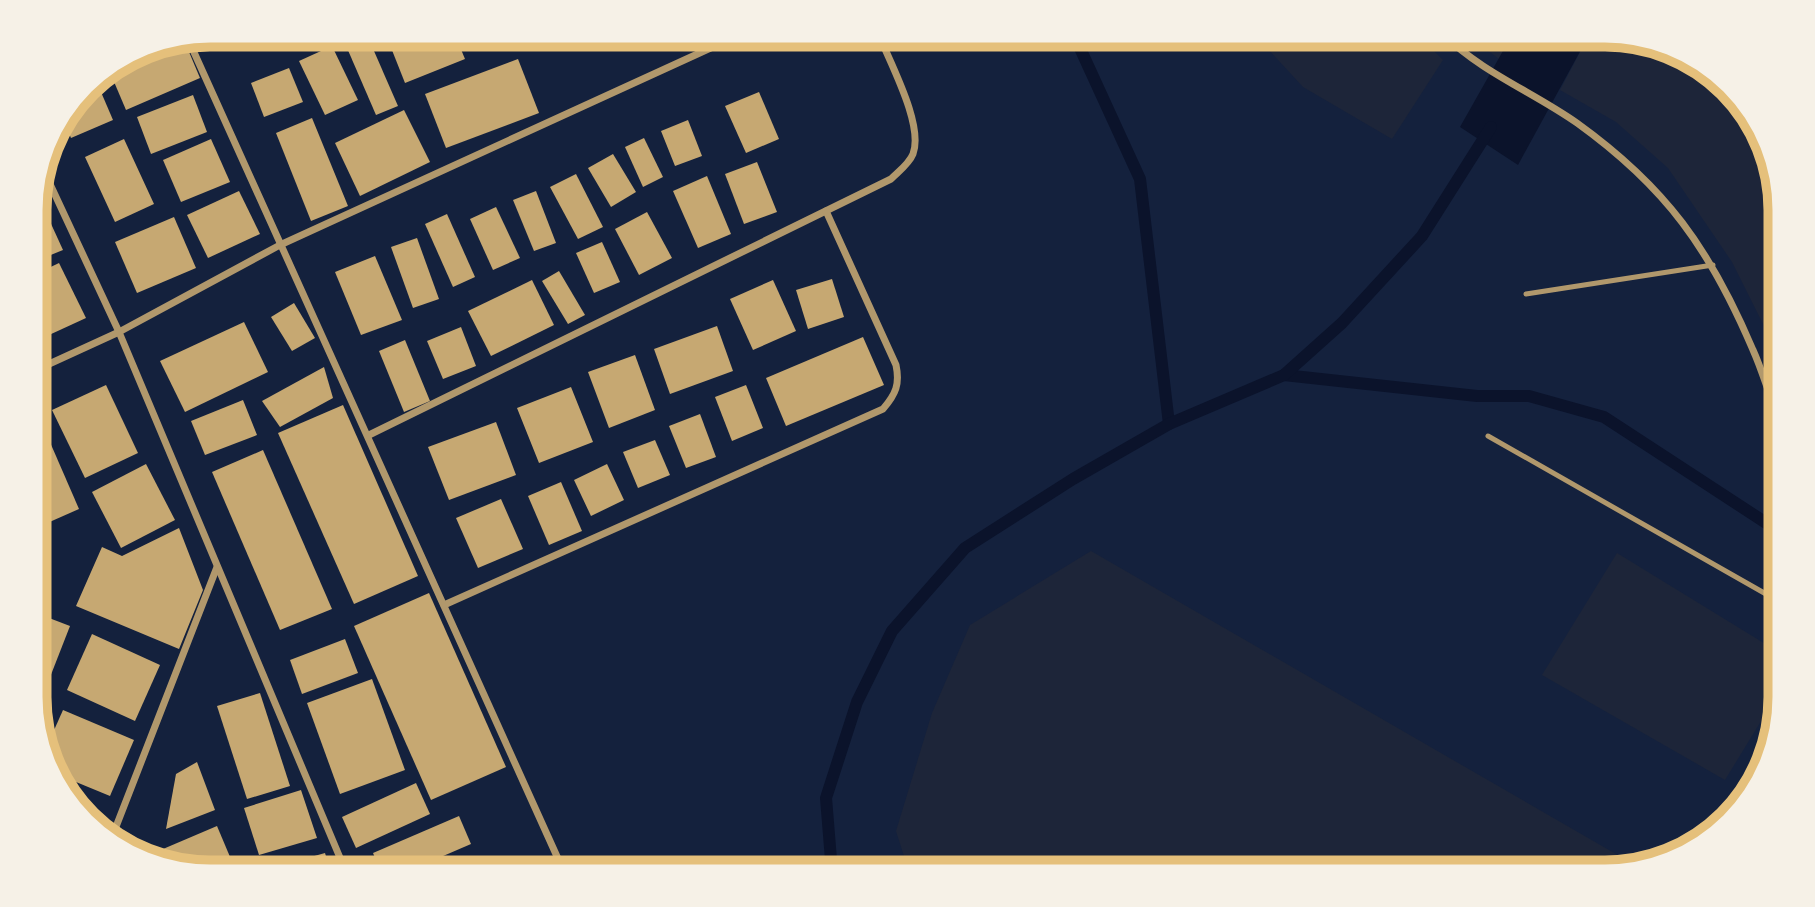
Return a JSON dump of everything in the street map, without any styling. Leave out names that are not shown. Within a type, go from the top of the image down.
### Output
[{"type":"street","points":[[48,365],[119,332],[280,246],[713,47]]},
{"type":"street","points":[[369,435],[891,178],[913,154],[916,138],[913,121],[884,47]]},
{"type":"street","points":[[1457,47],[1466,56],[1576,122],[1663,196],[1713,265],[1754,352],[1768,390]]},
{"type":"street","points":[[193,49],[558,860]]},
{"type":"street","points":[[50,184],[119,332],[341,860]]},
{"type":"street","points":[[444,606],[883,409],[894,397],[899,381],[895,365],[827,211]]},
{"type":"street","points":[[115,829],[218,567]]},
{"type":"lane","points":[[1526,294],[1713,265]]},
{"type":"lane","points":[[1488,436],[1768,595]]},
{"type":"shaded area","points":[[1266,47],[1430,47],[1443,60],[1392,139],[1303,87]]},
{"type":"shaded area","points":[[1484,47],[1506,47],[1499,59]]},
{"type":"shaded area","points":[[1505,47],[1582,47],[1518,165],[1460,127]]},
{"type":"shaded area","points":[[1583,47],[1605,47],[1647,53],[1677,64],[1696,75],[1727,103],[1751,138],[1766,189],[1768,334],[1732,262],[1668,168],[1616,122],[1560,90]]},
{"type":"shaded area","points":[[1091,551],[1623,858],[905,860],[896,831],[932,713],[970,625]]},
{"type":"shaded area","points":[[1617,553],[1768,646],[1767,712],[1725,780],[1542,675]]},
{"type":"building","points":[[332,47],[358,100],[325,115],[299,61]]},
{"type":"building","points":[[347,47],[372,47],[398,106],[376,115]]},
{"type":"building","points":[[391,47],[460,47],[465,59],[405,83]]},
{"type":"building","points":[[188,49],[200,78],[126,110],[113,80],[148,60]]},
{"type":"building","points":[[518,59],[539,113],[446,148],[425,94]]},
{"type":"building","points":[[289,68],[303,102],[264,117],[251,83]]},
{"type":"building","points":[[100,91],[113,120],[71,138],[68,131],[75,119]]},
{"type":"building","points":[[759,92],[779,139],[746,153],[725,106]]},
{"type":"building","points":[[193,95],[207,132],[151,154],[137,117]]},
{"type":"building","points":[[404,110],[430,162],[360,196],[335,143]]},
{"type":"building","points":[[312,118],[348,206],[311,221],[276,133]]},
{"type":"building","points":[[688,120],[702,156],[675,166],[661,131]]},
{"type":"building","points":[[644,138],[663,177],[643,187],[625,147]]},
{"type":"building","points":[[124,139],[154,204],[115,222],[85,157]]},
{"type":"building","points":[[211,139],[230,182],[181,202],[163,160]]},
{"type":"building","points":[[613,154],[636,192],[611,207],[588,168]]},
{"type":"building","points":[[757,162],[777,212],[744,224],[725,174]]},
{"type":"building","points":[[576,174],[603,227],[578,239],[550,187]]},
{"type":"building","points":[[707,176],[731,234],[698,248],[673,191]]},
{"type":"building","points":[[239,191],[260,234],[208,258],[187,215]]},
{"type":"building","points":[[536,191],[556,243],[534,251],[513,200]]},
{"type":"building","points":[[496,207],[520,258],[493,270],[470,219]]},
{"type":"building","points":[[647,212],[672,258],[639,275],[615,229]]},
{"type":"building","points":[[447,214],[475,277],[453,287],[425,224]]},
{"type":"building","points":[[48,217],[63,250],[48,256]]},
{"type":"building","points":[[174,217],[196,268],[137,293],[115,242]]},
{"type":"building","points":[[417,238],[439,299],[413,308],[391,247]]},
{"type":"building","points":[[602,242],[620,282],[594,293],[576,253]]},
{"type":"building","points":[[375,256],[402,320],[361,335],[335,272]]},
{"type":"building","points":[[59,263],[86,318],[48,336],[48,268]]},
{"type":"building","points":[[559,271],[585,315],[568,324],[542,281]]},
{"type":"building","points":[[832,279],[844,317],[808,329],[796,290]]},
{"type":"building","points":[[532,280],[554,325],[491,356],[468,311]]},
{"type":"building","points":[[773,280],[796,331],[753,350],[730,299]]},
{"type":"building","points":[[294,303],[315,338],[292,351],[271,317]]},
{"type":"building","points":[[244,322],[268,372],[185,412],[160,361]]},
{"type":"building","points":[[717,326],[733,371],[670,394],[654,349]]},
{"type":"building","points":[[461,327],[476,366],[443,379],[427,341]]},
{"type":"building","points":[[863,337],[884,385],[786,426],[766,378]]},
{"type":"building","points":[[405,340],[430,401],[404,412],[379,351]]},
{"type":"building","points":[[635,355],[655,410],[609,428],[588,372]]},
{"type":"building","points":[[324,367],[333,398],[280,427],[262,401]]},
{"type":"building","points":[[106,385],[138,453],[85,478],[52,410]]},
{"type":"building","points":[[746,385],[763,428],[732,441],[715,397]]},
{"type":"building","points":[[571,387],[593,442],[539,463],[517,408]]},
{"type":"building","points":[[243,400],[257,435],[205,455],[191,421]]},
{"type":"building","points":[[343,405],[418,576],[354,604],[278,433]]},
{"type":"building","points":[[700,414],[716,457],[686,468],[669,426]]},
{"type":"building","points":[[496,422],[516,475],[449,500],[428,447]]},
{"type":"building","points":[[48,437],[79,509],[47,523]]},
{"type":"building","points":[[655,440],[670,475],[638,488],[623,452]]},
{"type":"building","points":[[263,450],[332,609],[280,630],[212,472]]},
{"type":"building","points":[[146,464],[175,520],[121,548],[92,492]]},
{"type":"building","points":[[607,464],[624,500],[591,516],[574,480]]},
{"type":"building","points":[[561,482],[582,531],[549,545],[528,496]]},
{"type":"building","points":[[501,499],[523,549],[478,568],[456,518]]},
{"type":"building","points":[[179,528],[203,590],[179,649],[76,606],[102,547],[122,556]]},
{"type":"building","points":[[429,593],[506,767],[431,800],[354,626]]},
{"type":"building","points":[[47,617],[70,626],[47,685]]},
{"type":"building","points":[[92,634],[160,665],[135,721],[67,690]]},
{"type":"building","points":[[345,639],[358,673],[302,694],[290,660]]},
{"type":"building","points":[[372,679],[405,770],[340,794],[307,703]]},
{"type":"building","points":[[260,693],[290,786],[247,799],[217,706]]},
{"type":"building","points":[[63,710],[134,740],[110,796],[70,780],[52,734]]},
{"type":"building","points":[[197,762],[215,810],[166,829],[176,774]]},
{"type":"building","points":[[416,783],[430,814],[356,848],[342,817]]},
{"type":"building","points":[[301,790],[317,838],[259,855],[244,808]]},
{"type":"building","points":[[459,816],[471,844],[434,860],[376,860],[373,853]]},
{"type":"building","points":[[217,826],[231,860],[189,858],[168,854],[163,849]]},
{"type":"building","points":[[325,853],[327,860],[300,860]]},
{"type":"waterway","points":[[1080,47],[1140,179],[1169,424]]},
{"type":"waterway","points":[[831,860],[826,798],[857,702],[892,631],[965,548],[1073,479],[1169,424],[1284,375],[1342,323],[1422,236],[1491,127]]},
{"type":"waterway","points":[[1284,375],[1477,396],[1529,396],[1604,417],[1768,524]]}]
